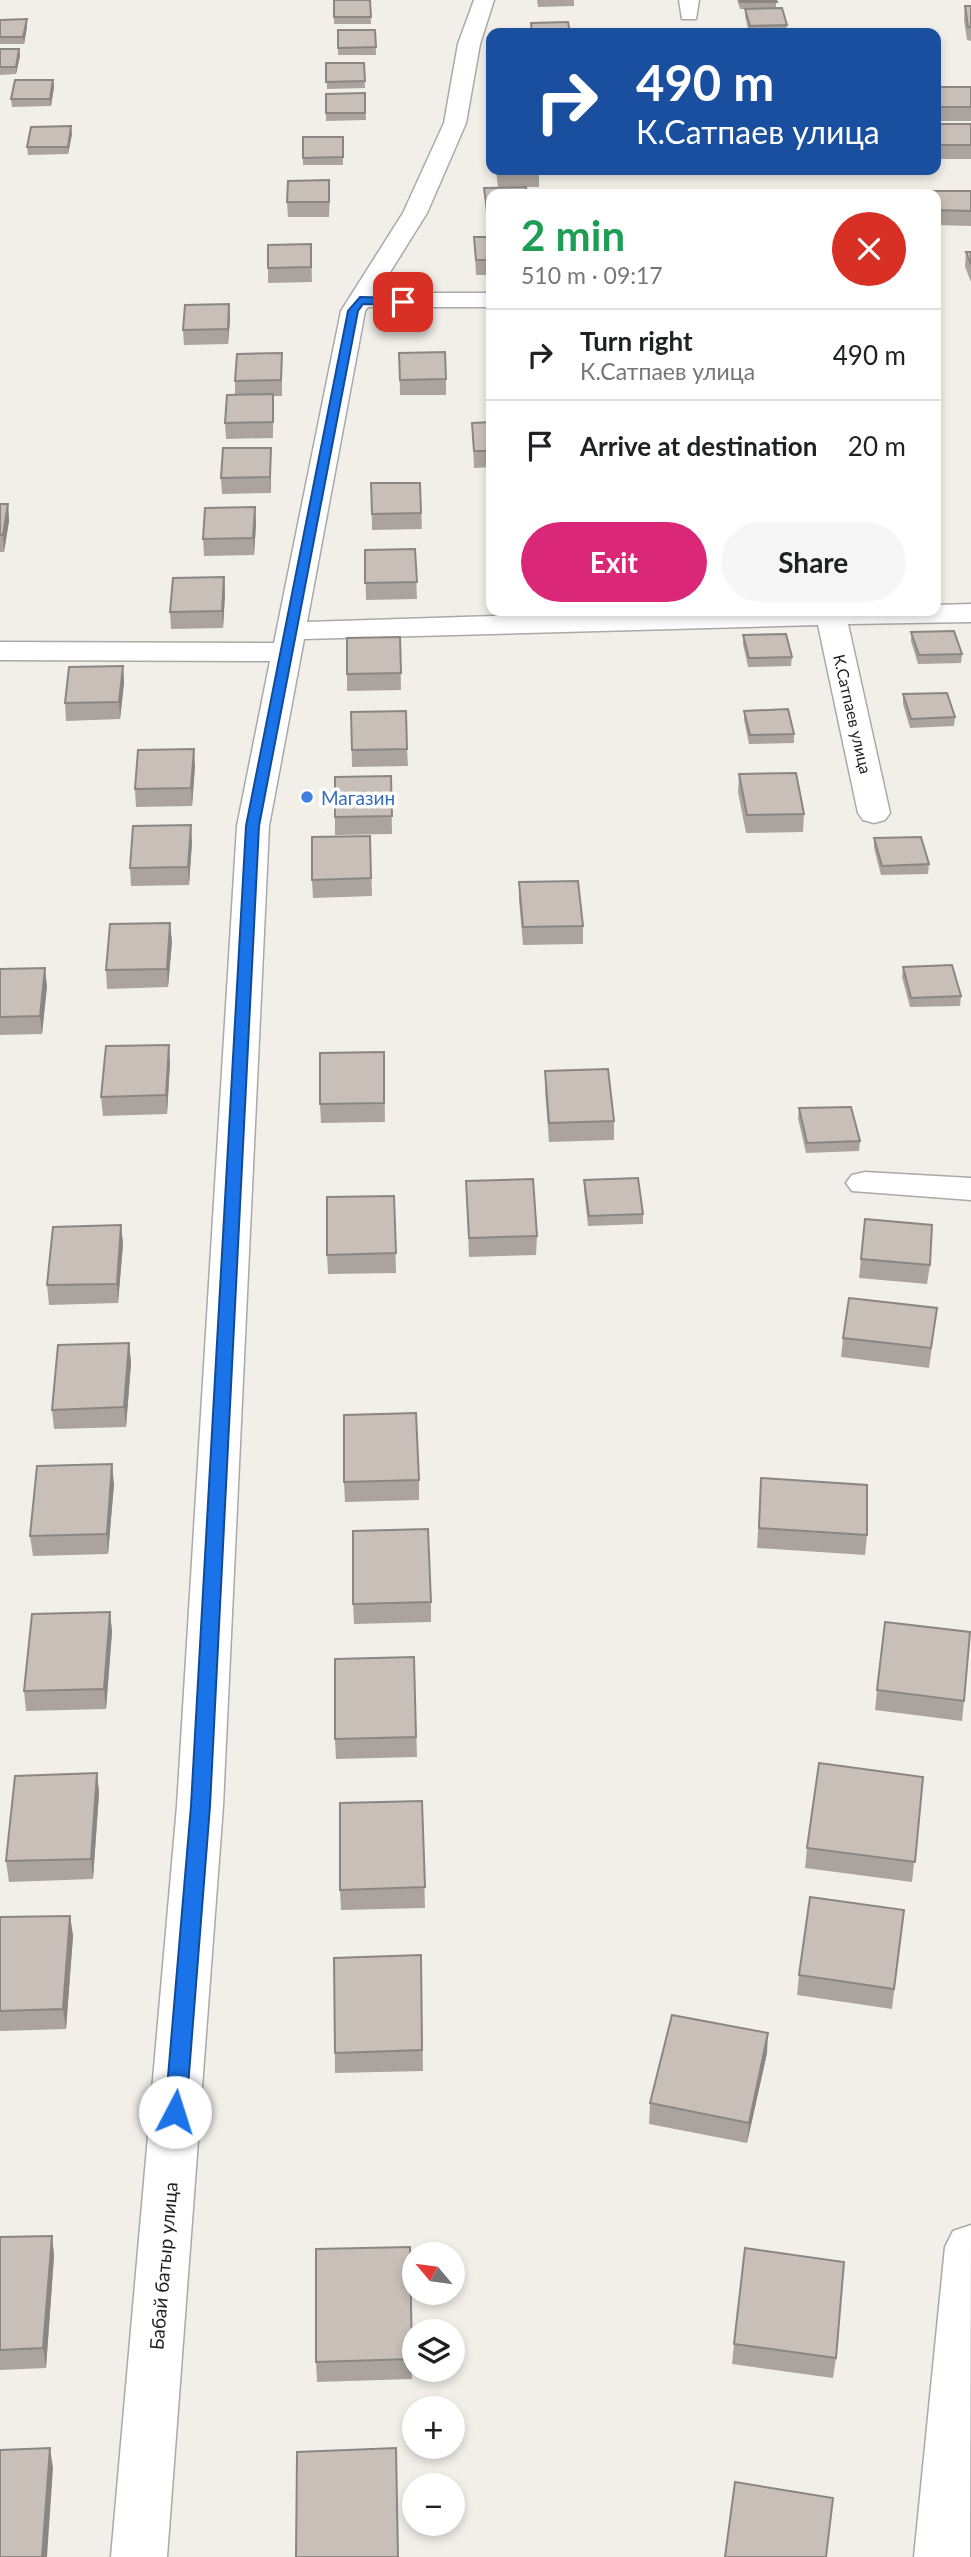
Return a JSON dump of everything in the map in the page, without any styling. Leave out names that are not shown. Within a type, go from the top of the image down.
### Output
[{"type":"street","name":"Бабай батыр улица","points":[[139,2557],[201,1806],[253,826],[353,311],[415,213],[456,123],[469,44],[484,0]]},
{"type":"street","points":[[360,300],[486,300]]},
{"type":"street","points":[[941,613],[971,613]]},
{"type":"street","points":[[0,651],[288,642],[775,616]]},
{"type":"street","name":"К.Сатпаев улица","points":[[832,616],[874,813]]},
{"type":"street","points":[[865,1183],[971,1189]]},
{"type":"street","points":[[942,2557],[971,2248]]},
{"type":"building","points":[[334,0],[370,0],[371,17],[334,17]]},
{"type":"building","points":[[776,0],[777,2],[740,2]]},
{"type":"building","points":[[965,6],[971,6],[971,27],[968,27]]},
{"type":"building","points":[[782,8],[787,25],[750,26],[745,9]]},
{"type":"building","points":[[27,19],[23,37],[0,37],[0,20]]},
{"type":"building","points":[[568,22],[569,28],[532,28],[531,23]]},
{"type":"building","points":[[338,30],[375,30],[376,47],[338,48]]},
{"type":"building","points":[[0,49],[19,49],[16,67],[0,67]]},
{"type":"building","points":[[326,63],[364,63],[365,81],[326,82]]},
{"type":"building","points":[[15,80],[53,80],[50,99],[11,99]]},
{"type":"building","points":[[941,87],[971,87],[971,107],[941,107]]},
{"type":"building","points":[[365,93],[365,113],[326,113],[326,94]]},
{"type":"building","points":[[941,124],[971,124],[971,145],[941,145]]},
{"type":"building","points":[[71,126],[68,147],[27,147],[31,127]]},
{"type":"building","points":[[303,137],[343,137],[343,157],[303,158]]},
{"type":"building","points":[[329,180],[329,202],[287,202],[288,181]]},
{"type":"building","points":[[484,188],[526,189],[486,189],[486,203]]},
{"type":"building","points":[[941,191],[971,191],[971,211],[941,210]]},
{"type":"building","points":[[474,237],[486,237],[486,260],[476,260]]},
{"type":"building","points":[[311,244],[311,267],[268,268],[268,245]]},
{"type":"building","points":[[229,304],[228,329],[183,330],[185,305]]},
{"type":"building","points":[[445,352],[446,379],[400,380],[399,353]]},
{"type":"building","points":[[282,353],[281,380],[235,381],[237,354]]},
{"type":"building","points":[[273,394],[273,422],[225,423],[227,395]]},
{"type":"building","points":[[486,422],[486,451],[474,451],[472,423]]},
{"type":"building","points":[[223,448],[271,448],[270,477],[221,478]]},
{"type":"building","points":[[371,483],[420,483],[421,513],[372,514]]},
{"type":"building","points":[[0,504],[8,504],[3,535],[0,535]]},
{"type":"building","points":[[255,507],[253,538],[203,539],[205,508]]},
{"type":"building","points":[[415,549],[417,582],[365,583],[365,550]]},
{"type":"building","points":[[224,577],[222,611],[170,612],[173,578]]},
{"type":"building","points":[[954,631],[962,654],[919,655],[911,632]]},
{"type":"building","points":[[786,634],[792,657],[749,658],[743,635]]},
{"type":"building","points":[[400,637],[401,673],[347,674],[347,638]]},
{"type":"building","points":[[123,666],[119,702],[65,703],[69,667]]},
{"type":"building","points":[[947,693],[955,717],[911,719],[903,694]]},
{"type":"building","points":[[788,709],[794,734],[750,735],[744,711]]},
{"type":"building","points":[[406,711],[407,749],[352,750],[351,712]]},
{"type":"building","points":[[194,749],[191,788],[135,789],[138,750]]},
{"type":"building","points":[[796,773],[804,814],[747,815],[739,774]]},
{"type":"building","points":[[391,776],[392,816],[335,817],[335,777]]},
{"type":"building","points":[[191,825],[188,867],[130,868],[133,826]]},
{"type":"building","points":[[370,836],[371,878],[312,880],[312,837]]},
{"type":"building","points":[[921,837],[929,864],[882,866],[874,838]]},
{"type":"building","points":[[578,881],[583,926],[523,927],[519,882]]},
{"type":"building","points":[[170,923],[167,969],[106,970],[110,924]]},
{"type":"building","points":[[952,965],[961,996],[911,998],[903,967]]},
{"type":"building","points":[[45,968],[40,1016],[0,1017],[0,969]]},
{"type":"building","points":[[169,1045],[166,1095],[101,1097],[106,1046]]},
{"type":"building","points":[[384,1052],[384,1103],[320,1104],[320,1053]]},
{"type":"building","points":[[608,1069],[614,1121],[549,1123],[545,1071]]},
{"type":"building","points":[[851,1107],[860,1141],[807,1143],[799,1108]]},
{"type":"building","points":[[638,1178],[643,1214],[589,1216],[584,1180]]},
{"type":"building","points":[[533,1179],[537,1236],[469,1238],[466,1181]]},
{"type":"building","points":[[394,1196],[396,1253],[327,1255],[327,1197]]},
{"type":"building","points":[[865,1219],[932,1225],[930,1265],[861,1259]]},
{"type":"building","points":[[121,1225],[117,1284],[47,1285],[53,1227]]},
{"type":"building","points":[[849,1298],[937,1308],[931,1348],[843,1338]]},
{"type":"building","points":[[129,1343],[124,1407],[52,1410],[58,1345]]},
{"type":"building","points":[[416,1413],[419,1480],[344,1482],[344,1415]]},
{"type":"building","points":[[112,1464],[107,1534],[30,1536],[37,1466]]},
{"type":"building","points":[[761,1478],[867,1485],[867,1535],[759,1528]]},
{"type":"building","points":[[428,1529],[431,1602],[353,1604],[353,1531]]},
{"type":"building","points":[[110,1612],[104,1689],[24,1691],[32,1614]]},
{"type":"building","points":[[885,1622],[970,1632],[964,1701],[877,1690]]},
{"type":"building","points":[[414,1657],[416,1737],[335,1739],[335,1659]]},
{"type":"building","points":[[819,1763],[923,1777],[915,1862],[807,1848]]},
{"type":"building","points":[[97,1773],[91,1859],[6,1861],[15,1776]]},
{"type":"building","points":[[422,1801],[425,1887],[340,1890],[340,1803]]},
{"type":"building","points":[[810,1897],[904,1910],[894,1989],[799,1975]]},
{"type":"building","points":[[70,1916],[63,2009],[0,2011],[0,1917]]},
{"type":"building","points":[[421,1955],[422,2050],[335,2053],[334,1958]]},
{"type":"building","points":[[672,2015],[768,2033],[749,2123],[650,2103]]},
{"type":"building","points":[[52,2236],[43,2348],[0,2350],[0,2237]]},
{"type":"building","points":[[402,2247],[402,2305],[411,2305],[411,2319],[402,2319],[402,2359],[316,2362],[316,2249]]},
{"type":"building","points":[[745,2248],[844,2262],[836,2358],[734,2344]]},
{"type":"building","points":[[50,2448],[42,2557],[0,2557],[0,2450]]},
{"type":"building","points":[[396,2448],[398,2557],[296,2557],[297,2452]]},
{"type":"building","points":[[735,2482],[833,2498],[826,2557],[725,2557]]},
{"type":"place","name":"Магазин","points":[[307,797]]},
{"type":"route","points":[[175,2112],[201,1806],[253,826],[353,311],[360,300],[403,302]]}]
